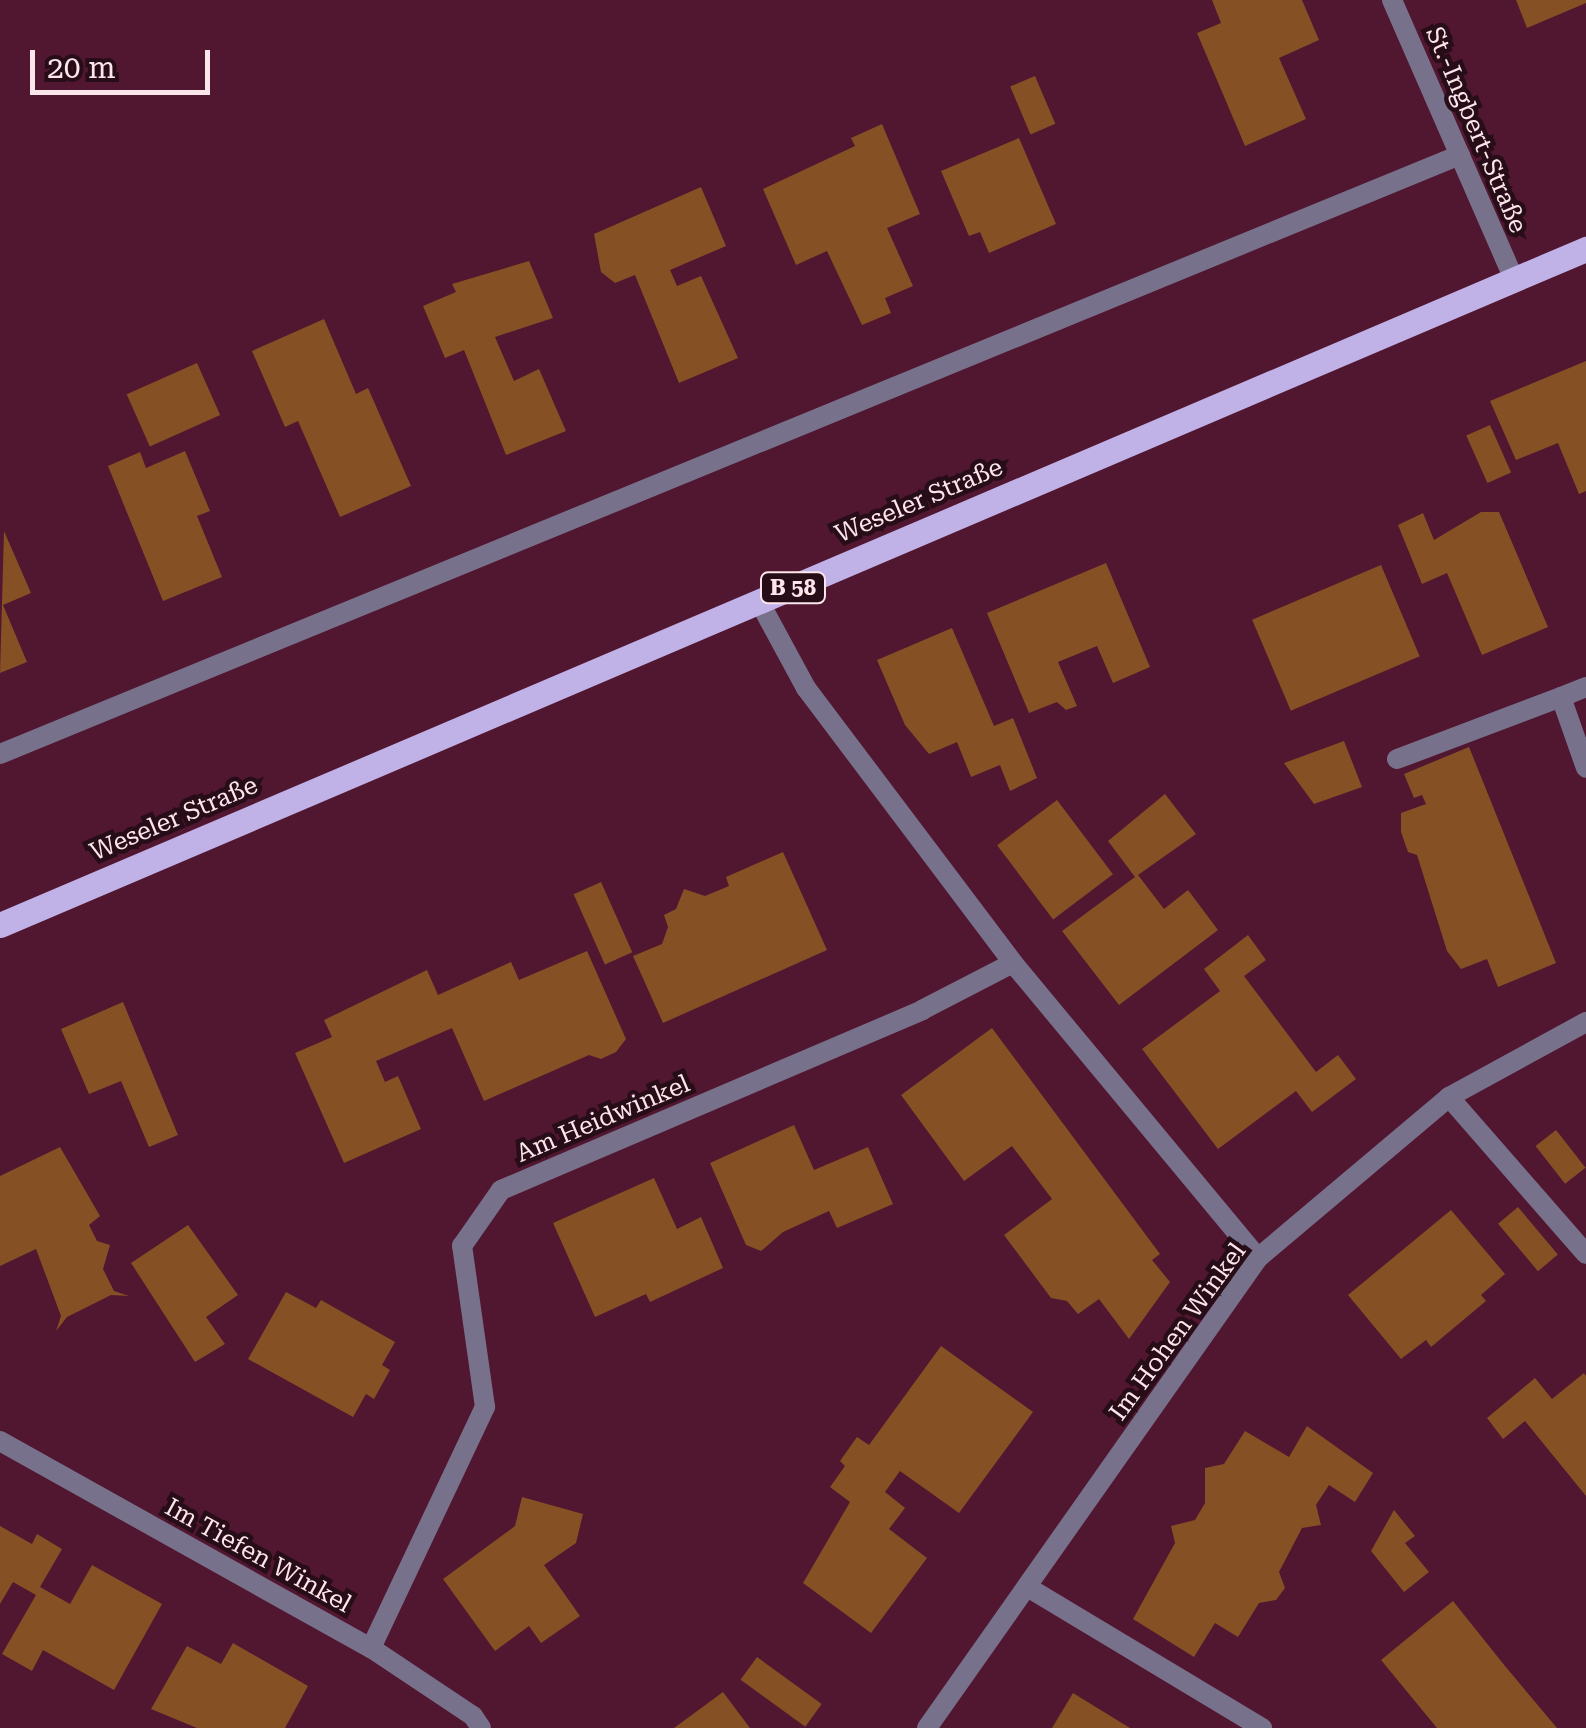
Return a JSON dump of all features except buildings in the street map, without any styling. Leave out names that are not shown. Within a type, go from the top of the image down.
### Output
[{"type":"main road","name":"Weseler Straße","points":[[0,925],[1586,249]]},
{"type":"street","name":"St.-Ingbert-Straße","points":[[1392,0],[1514,280]]},
{"type":"street","points":[[0,754],[1460,155]]},
{"type":"street","points":[[760,603],[806,688],[1013,963],[1258,1258]]},
{"type":"street","points":[[1397,758],[1586,687]]},
{"type":"street","points":[[1561,697],[1586,768]]},
{"type":"street","name":"Am Heidwinkel","points":[[371,1648],[485,1407],[462,1246],[501,1190],[922,1010],[1013,963]]},
{"type":"street","name":"Im Hohen Winkel","points":[[926,1728],[1029,1588],[1258,1258],[1449,1097],[1586,1022]]},
{"type":"street","points":[[1449,1097],[1586,1254]]},
{"type":"street","name":"Im Tiefen Winkel","points":[[0,1441],[371,1648],[481,1728]]},
{"type":"street","points":[[1029,1588],[1262,1728]]}]
